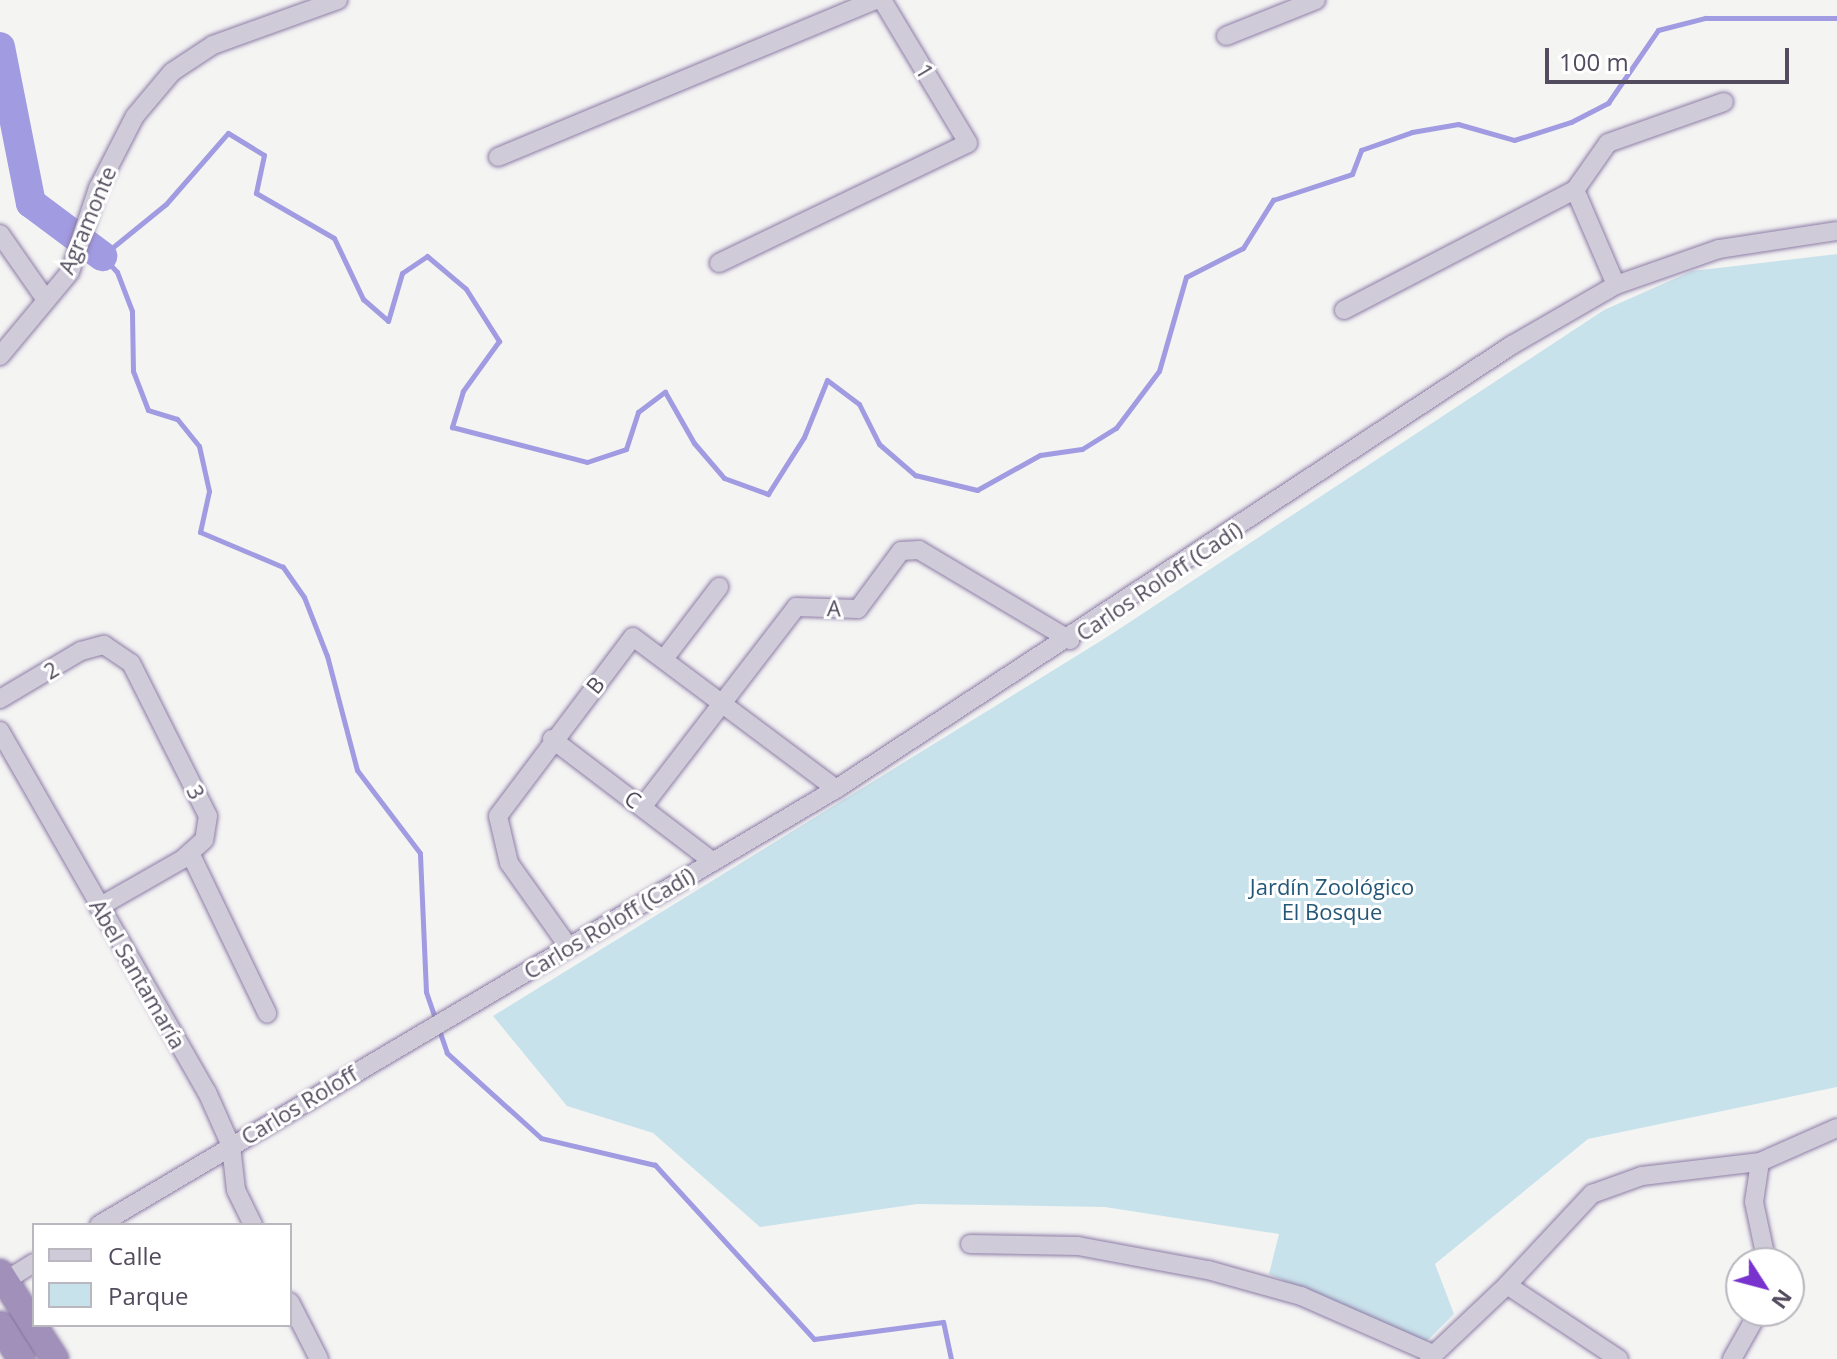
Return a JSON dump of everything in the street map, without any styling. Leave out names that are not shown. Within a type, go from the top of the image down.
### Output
[{"type":"highway","points":[[2,1279],[32,1324]]},
{"type":"highway","points":[[0,1325],[16,1357]]},
{"type":"highway","points":[[34,1327],[55,1359]]},
{"type":"street","name":"Agramonte","points":[[0,356],[70,272],[88,215],[135,116],[172,72],[213,45],[338,0]]},
{"type":"street","points":[[498,157],[876,0]]},
{"type":"street","name":"1","points":[[719,263],[968,143],[882,0]]},
{"type":"street","points":[[1226,36],[1316,0]]},
{"type":"street","points":[[1344,310],[1575,190],[1608,143],[1724,102]]},
{"type":"street","points":[[1575,190],[1616,285]]},
{"type":"street","name":"Carlos Roloff (Cadí)","points":[[501,986],[836,789],[1070,640],[1512,345],[1616,285],[1719,249],[1837,231]]},
{"type":"street","points":[[2,242],[46,300]]},
{"type":"street","name":"A","points":[[643,806],[796,607],[858,609],[901,551],[919,550],[1070,640]]},
{"type":"street","points":[[664,659],[719,587]]},
{"type":"street","name":"B","points":[[568,946],[509,863],[498,816],[552,739],[633,637],[723,700],[836,789]]},
{"type":"street","name":"2","points":[[0,699],[81,651],[104,645]]},
{"type":"street","name":"3","points":[[104,645],[131,663],[208,816],[204,840],[190,853]]},
{"type":"street","name":"Abel Santamaría","points":[[0,731],[207,1092],[231,1146],[236,1190],[252,1223]]},
{"type":"street","name":"C","points":[[552,739],[712,861]]},
{"type":"street","points":[[99,907],[190,853],[267,1013]]},
{"type":"street","name":"Carlos Roloff","points":[[102,1223],[501,986]]},
{"type":"street","points":[[970,1244],[1078,1246],[1208,1270],[1301,1296],[1431,1356],[1507,1285],[1592,1194],[1642,1176],[1760,1162],[1837,1128]]},
{"type":"street","points":[[1760,1162],[1754,1202],[1764,1247]]},
{"type":"street","points":[[2,1279],[32,1264]]},
{"type":"street","points":[[1507,1285],[1619,1359]]},
{"type":"street","points":[[292,1306],[319,1359]]},
{"type":"street","points":[[1732,1359],[1750,1327]]},
{"type":"green space","name":"Jardín Zoológico El Bosque","points":[[1837,254],[1837,1087],[1588,1139],[1435,1264],[1454,1314],[1426,1342],[1269,1274],[1279,1234],[1105,1207],[917,1204],[760,1227],[653,1133],[567,1106],[493,1016],[1107,637],[1604,310],[1692,271]]},
{"type":"waterway","points":[[951,1359],[943,1322],[814,1339],[655,1165],[541,1138],[447,1053],[426,992],[420,853],[357,770],[327,656],[304,597],[283,567],[200,532],[209,491],[199,446],[177,419],[148,410],[133,371],[132,311],[117,272],[102,256],[166,204],[228,133],[264,155],[256,193],[334,238],[363,299],[388,321],[402,273],[427,256],[466,289],[499,341],[463,391],[452,427],[587,462],[626,449],[638,412],[665,392],[694,443],[724,478],[768,494],[804,437],[827,380],[859,404],[879,444],[915,475],[977,490],[1040,455],[1082,449],[1116,428],[1159,371],[1186,277],[1243,248],[1273,200],[1352,174],[1361,150],[1412,132],[1458,124],[1514,140],[1571,122],[1608,103],[1658,30],[1705,18],[1837,18]]},
{"type":"waterway","points":[[0,47],[31,203],[102,256]]}]
